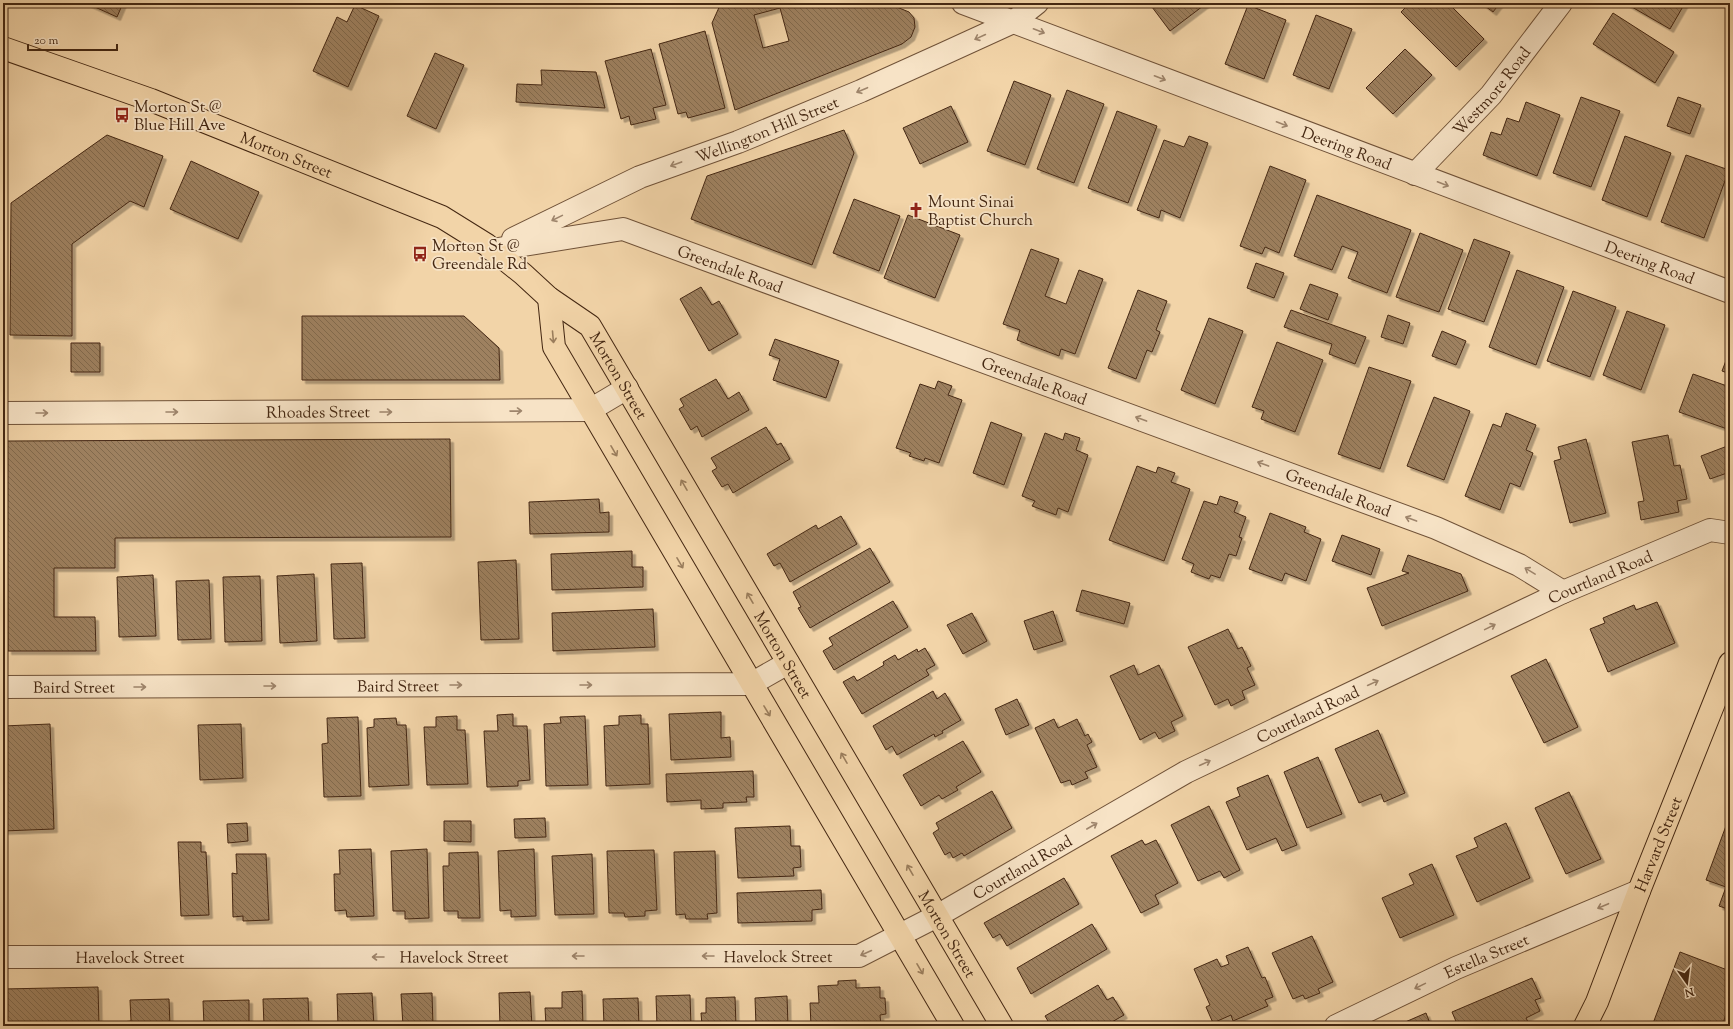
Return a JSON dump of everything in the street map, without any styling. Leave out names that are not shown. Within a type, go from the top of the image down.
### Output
[{"type":"main road","name":"Morton Street","points":[[3,48],[151,100],[406,202],[452,222],[492,250],[549,298],[590,326],[1002,1026]]},
{"type":"main road","points":[[549,298],[554,347],[953,1026]]},
{"type":"main road","name":"Harvard Street","points":[[1585,1026],[1597,1002],[1639,891],[1730,663]]},
{"type":"street","name":"Deering Road","points":[[963,3],[1730,292]]},
{"type":"street","name":"Wellington Hill Street","points":[[492,250],[640,178],[738,142],[861,91],[1013,22],[1037,3]]},
{"type":"street","name":"Westmore Road","points":[[1415,174],[1491,95],[1561,3]]},
{"type":"street","name":"Greendale Road","points":[[492,250],[623,229],[1436,528],[1519,565],[1563,592]]},
{"type":"street","points":[[590,410],[627,388]]},
{"type":"street","name":"Rhoades Street","points":[[3,413],[590,410]]},
{"type":"street","name":"Courtland Road","points":[[900,936],[1186,772],[1563,592],[1710,530],[1730,533]]},
{"type":"street","name":"Baird Street","points":[[3,687],[751,684],[788,663]]},
{"type":"street","name":"Estella Street","points":[[1336,1026],[1456,968],[1639,891]]},
{"type":"street","name":"Havelock Street","points":[[3,957],[859,956],[900,936]]},
{"type":"building","points":[[86,3],[123,3],[117,17]]},
{"type":"building","points":[[721,3],[887,3],[909,12],[914,18],[915,27],[911,37],[902,44],[735,110],[712,23]],"holes":[[[780,8],[789,41],[763,48],[754,15]]]},
{"type":"building","points":[[1149,3],[1207,3],[1170,31]]},
{"type":"building","points":[[1410,3],[1448,3],[1484,39],[1456,67],[1401,12]]},
{"type":"building","points":[[1481,3],[1500,3],[1493,12]]},
{"type":"building","points":[[1625,3],[1685,3],[1670,29]]},
{"type":"building","points":[[355,5],[379,16],[348,87],[313,71],[337,17],[347,22]]},
{"type":"building","points":[[1248,5],[1286,20],[1264,79],[1225,64]]},
{"type":"building","points":[[1613,13],[1674,52],[1655,83],[1593,44]]},
{"type":"building","points":[[1316,15],[1352,29],[1329,89],[1293,75]]},
{"type":"building","points":[[705,31],[725,108],[688,118],[686,112],[678,114],[659,44]]},
{"type":"building","points":[[651,49],[666,105],[653,108],[656,119],[631,125],[629,116],[621,119],[605,61]]},
{"type":"building","points":[[1405,49],[1432,75],[1393,114],[1366,88]]},
{"type":"building","points":[[435,53],[464,65],[436,129],[407,116]]},
{"type":"building","points":[[541,70],[596,72],[605,108],[516,102],[517,84],[542,85]]},
{"type":"building","points":[[1014,81],[1051,95],[1025,165],[987,151]]},
{"type":"building","points":[[1067,90],[1104,104],[1074,183],[1037,169]]},
{"type":"building","points":[[1581,97],[1620,111],[1591,187],[1553,173]]},
{"type":"building","points":[[1678,97],[1701,105],[1690,134],[1667,126]]},
{"type":"building","points":[[1526,102],[1560,115],[1537,176],[1483,155],[1491,132],[1501,135],[1507,118],[1519,122]]},
{"type":"building","points":[[951,106],[968,142],[920,164],[903,128]]},
{"type":"building","points":[[1117,111],[1157,126],[1128,203],[1088,188]]},
{"type":"building","points":[[844,130],[854,153],[812,265],[691,219],[707,176]]},
{"type":"building","points":[[107,135],[163,156],[144,207],[130,201],[72,244],[72,336],[10,335],[11,203]]},
{"type":"building","points":[[1189,136],[1208,143],[1180,218],[1161,210],[1159,218],[1137,210],[1164,140],[1184,147]]},
{"type":"building","points":[[1625,136],[1671,153],[1647,217],[1602,200]]},
{"type":"building","points":[[1686,155],[1729,170],[1704,238],[1661,222]]},
{"type":"building","points":[[191,161],[259,192],[238,239],[170,209]]},
{"type":"building","points":[[1270,166],[1306,180],[1279,253],[1265,247],[1262,254],[1240,246]]},
{"type":"building","points":[[1317,195],[1411,230],[1387,293],[1348,278],[1358,252],[1342,246],[1332,270],[1294,256]]},
{"type":"building","points":[[854,199],[900,216],[879,271],[833,253]]},
{"type":"building","points":[[908,215],[960,235],[935,298],[884,278]]},
{"type":"building","points":[[1730,230],[1730,244],[1726,242]]},
{"type":"building","points":[[1420,233],[1463,250],[1439,312],[1396,297]]},
{"type":"building","points":[[1474,239],[1510,252],[1484,322],[1448,309]]},
{"type":"building","points":[[1031,249],[1059,259],[1045,296],[1066,304],[1079,270],[1103,279],[1075,354],[1061,349],[1059,356],[1017,340],[1020,330],[1003,324]]},
{"type":"building","points":[[1256,263],[1284,273],[1274,298],[1247,288]]},
{"type":"building","points":[[1517,270],[1564,287],[1536,365],[1489,347]]},
{"type":"building","points":[[1310,284],[1338,294],[1328,320],[1300,309]]},
{"type":"building","points":[[701,287],[712,305],[719,301],[738,334],[709,351],[680,299]]},
{"type":"building","points":[[1138,290],[1167,301],[1156,330],[1160,332],[1152,352],[1147,350],[1136,379],[1108,368]]},
{"type":"building","points":[[1573,291],[1616,307],[1590,377],[1547,361]]},
{"type":"building","points":[[1291,310],[1366,337],[1355,364],[1329,354],[1332,344],[1284,327]]},
{"type":"building","points":[[1627,311],[1665,325],[1641,390],[1603,375]]},
{"type":"building","points":[[1388,315],[1410,323],[1403,344],[1381,337]]},
{"type":"building","points":[[302,316],[464,316],[499,348],[500,380],[302,380]]},
{"type":"building","points":[[1209,318],[1243,331],[1215,404],[1181,390]]},
{"type":"building","points":[[1442,331],[1466,341],[1456,365],[1432,356]]},
{"type":"building","points":[[775,339],[839,361],[826,398],[773,380],[780,359],[769,355]]},
{"type":"building","points":[[1277,342],[1323,360],[1295,432],[1261,419],[1264,411],[1252,407]]},
{"type":"building","points":[[71,343],[100,343],[100,372],[71,372]]},
{"type":"building","points":[[1730,350],[1730,374],[1722,371]]},
{"type":"building","points":[[1369,367],[1411,381],[1380,469],[1338,454]]},
{"type":"building","points":[[1693,374],[1730,387],[1730,430],[1679,412]]},
{"type":"building","points":[[716,379],[728,399],[739,392],[749,410],[702,437],[697,426],[691,430],[679,409],[684,406],[680,399]]},
{"type":"building","points":[[938,381],[952,386],[948,395],[962,400],[939,463],[925,458],[924,461],[909,456],[911,453],[896,448],[920,384],[935,389]]},
{"type":"building","points":[[1434,397],[1470,411],[1444,480],[1407,466]]},
{"type":"building","points":[[1506,413],[1536,425],[1526,450],[1533,453],[1520,487],[1510,483],[1500,510],[1465,496],[1493,424],[1501,427]]},
{"type":"building","points":[[991,422],[1022,434],[1004,485],[973,473]]},
{"type":"building","points":[[766,427],[777,445],[781,443],[790,459],[733,493],[728,484],[722,487],[712,471],[717,468],[711,458]]},
{"type":"building","points":[[1045,433],[1063,440],[1065,433],[1080,438],[1076,450],[1088,455],[1068,512],[1058,508],[1056,515],[1032,506],[1035,501],[1022,496]]},
{"type":"building","points":[[1668,435],[1674,466],[1680,465],[1687,499],[1677,501],[1679,512],[1641,520],[1638,502],[1644,501],[1632,442]]},
{"type":"building","points":[[450,439],[451,537],[115,538],[115,568],[54,568],[54,617],[95,617],[96,651],[8,651],[7,441]]},
{"type":"building","points":[[1586,439],[1606,513],[1570,523],[1554,461],[1561,459],[1558,447]]},
{"type":"building","points":[[1730,445],[1730,472],[1710,479],[1701,456]]},
{"type":"building","points":[[1137,466],[1156,473],[1158,467],[1175,473],[1171,482],[1190,489],[1164,561],[1109,540]]},
{"type":"building","points":[[1220,496],[1238,502],[1234,512],[1246,517],[1239,537],[1242,538],[1236,556],[1229,554],[1220,578],[1211,575],[1209,579],[1191,572],[1194,564],[1182,559],[1204,501],[1217,505]]},
{"type":"building","points":[[599,499],[600,513],[609,512],[609,532],[530,534],[529,502]]},
{"type":"building","points":[[1270,513],[1306,527],[1304,532],[1321,539],[1306,581],[1285,573],[1282,581],[1249,569]]},
{"type":"building","points":[[841,516],[857,544],[790,582],[780,563],[774,566],[767,554],[816,525],[818,529]]},
{"type":"building","points":[[1342,535],[1380,549],[1371,575],[1332,561]]},
{"type":"building","points":[[870,548],[890,582],[810,628],[798,608],[801,607],[793,592]]},
{"type":"building","points":[[632,551],[632,567],[643,567],[643,587],[552,590],[551,554]]},
{"type":"building","points":[[1408,555],[1461,574],[1468,591],[1382,626],[1367,588],[1409,573],[1402,571]]},
{"type":"building","points":[[516,560],[519,639],[481,640],[478,562]]},
{"type":"building","points":[[362,563],[365,638],[334,639],[331,564]]},
{"type":"building","points":[[314,574],[317,641],[280,643],[277,576]]},
{"type":"building","points":[[153,575],[156,636],[119,637],[117,577]]},
{"type":"building","points":[[260,576],[262,641],[225,642],[223,577]]},
{"type":"building","points":[[209,580],[211,639],[178,640],[176,581]]},
{"type":"building","points":[[1082,590],[1130,603],[1124,624],[1076,611]]},
{"type":"building","points":[[893,601],[908,627],[834,670],[823,651],[833,645],[829,638]]},
{"type":"building","points":[[1657,602],[1675,643],[1608,672],[1590,629],[1605,623],[1603,618],[1634,605],[1636,610]]},
{"type":"building","points":[[653,609],[655,647],[553,651],[552,613]]},
{"type":"building","points":[[1053,611],[1063,641],[1034,650],[1024,621]]},
{"type":"building","points":[[972,613],[987,641],[963,654],[947,625]]},
{"type":"building","points":[[1228,629],[1238,649],[1242,647],[1251,666],[1247,668],[1255,685],[1242,691],[1245,699],[1231,706],[1228,699],[1215,705],[1188,647]]},
{"type":"building","points":[[925,648],[935,665],[926,670],[929,675],[862,714],[843,682],[854,676],[857,681],[884,665],[883,662],[895,655],[898,660],[917,649],[918,652]]},
{"type":"building","points":[[1546,659],[1578,727],[1544,743],[1511,676]]},
{"type":"building","points":[[1134,665],[1138,675],[1159,665],[1183,716],[1171,722],[1175,731],[1159,739],[1155,732],[1140,740],[1110,676]]},
{"type":"building","points":[[933,691],[937,699],[945,693],[961,720],[942,731],[943,733],[935,737],[934,734],[897,755],[892,746],[886,750],[873,726]]},
{"type":"building","points":[[1017,699],[1029,725],[1006,735],[995,709]]},
{"type":"building","points":[[721,712],[721,738],[730,737],[731,757],[671,760],[669,714]]},
{"type":"building","points":[[513,714],[513,726],[527,726],[530,780],[518,781],[518,786],[487,787],[484,731],[498,731],[497,715]]},
{"type":"building","points":[[641,715],[641,724],[648,724],[650,784],[606,786],[604,726],[619,725],[619,716]]},
{"type":"building","points":[[457,716],[457,730],[465,730],[468,784],[427,785],[424,727],[436,727],[436,717]]},
{"type":"building","points":[[585,716],[588,785],[546,786],[544,724],[561,723],[560,717]]},
{"type":"building","points":[[358,717],[361,796],[324,797],[322,744],[328,743],[327,718]]},
{"type":"building","points":[[396,718],[397,725],[406,725],[409,785],[369,787],[367,728],[374,727],[374,719]]},
{"type":"building","points":[[1054,719],[1058,728],[1077,719],[1085,736],[1088,734],[1092,742],[1087,745],[1097,767],[1085,772],[1088,778],[1072,785],[1070,780],[1061,783],[1035,728]]},
{"type":"building","points":[[50,724],[54,829],[3,831],[3,726]]},
{"type":"building","points":[[241,724],[243,778],[200,780],[198,725]]},
{"type":"building","points":[[1378,730],[1405,793],[1384,802],[1381,794],[1359,803],[1335,749]]},
{"type":"building","points":[[963,741],[981,772],[956,787],[958,790],[942,799],[939,795],[921,806],[903,775]]},
{"type":"building","points":[[1318,757],[1342,814],[1307,828],[1284,772]]},
{"type":"building","points":[[753,771],[754,797],[746,797],[747,802],[723,803],[723,808],[701,809],[701,800],[667,802],[666,774]]},
{"type":"building","points":[[1268,775],[1297,845],[1282,851],[1276,838],[1247,850],[1226,802],[1240,796],[1237,788]]},
{"type":"building","points":[[992,791],[1012,828],[964,856],[962,853],[953,858],[950,852],[945,855],[933,833],[939,829],[936,823]]},
{"type":"building","points":[[1569,792],[1601,859],[1566,874],[1535,808]]},
{"type":"building","points":[[1209,806],[1240,870],[1224,878],[1220,871],[1198,881],[1171,825]]},
{"type":"building","points":[[1730,815],[1730,910],[1719,906],[1726,887],[1706,880]]},
{"type":"building","points":[[545,818],[546,837],[515,838],[514,819]]},
{"type":"building","points":[[444,821],[471,821],[471,842],[444,841]]},
{"type":"building","points":[[247,823],[248,841],[228,843],[227,824]]},
{"type":"building","points":[[1506,823],[1530,878],[1477,902],[1456,856],[1478,847],[1474,838]]},
{"type":"building","points":[[790,826],[791,846],[800,846],[801,867],[793,868],[794,876],[738,878],[735,828]]},
{"type":"building","points":[[1142,840],[1145,845],[1156,840],[1178,883],[1155,895],[1159,904],[1141,913],[1111,856]]},
{"type":"building","points":[[178,842],[201,842],[201,852],[206,852],[209,915],[181,916]]},
{"type":"building","points":[[371,849],[374,916],[347,917],[346,910],[335,911],[334,874],[340,874],[339,850]]},
{"type":"building","points":[[427,849],[429,918],[405,919],[405,911],[393,911],[391,851]]},
{"type":"building","points":[[534,849],[536,916],[511,917],[511,910],[500,911],[498,851]]},
{"type":"building","points":[[654,850],[657,910],[645,911],[645,916],[625,917],[624,913],[609,913],[607,851]]},
{"type":"building","points":[[715,851],[717,913],[707,914],[708,919],[686,919],[685,914],[676,915],[674,852]]},
{"type":"building","points":[[478,852],[480,918],[458,918],[458,911],[444,911],[443,866],[449,866],[449,853]]},
{"type":"building","points":[[236,854],[266,854],[269,920],[243,921],[243,916],[233,917],[232,873],[237,874]]},
{"type":"building","points":[[592,854],[594,914],[555,915],[552,856]]},
{"type":"building","points":[[1432,864],[1454,915],[1400,938],[1382,898],[1414,884],[1409,874]]},
{"type":"building","points":[[1064,878],[1079,904],[1007,946],[1000,934],[993,938],[984,923]]},
{"type":"building","points":[[821,890],[822,909],[812,910],[812,921],[738,923],[737,893]]},
{"type":"building","points":[[1092,924],[1107,949],[1031,994],[1017,968]]},
{"type":"building","points":[[1312,936],[1333,982],[1318,989],[1320,993],[1305,999],[1303,995],[1293,999],[1272,953]]},
{"type":"building","points":[[1248,947],[1262,978],[1265,977],[1273,997],[1265,1000],[1268,1006],[1233,1021],[1231,1015],[1213,1023],[1206,1007],[1210,1005],[1194,969],[1217,959],[1221,967],[1229,964],[1226,956]]},
{"type":"building","points":[[1680,952],[1730,971],[1730,1003],[1722,1026],[1652,1026]]},
{"type":"building","points":[[1532,978],[1541,998],[1535,1000],[1540,1011],[1526,1018],[1530,1026],[1458,1026],[1452,1012]]},
{"type":"building","points":[[856,980],[856,988],[880,987],[880,998],[885,998],[886,1014],[880,1015],[881,1026],[811,1026],[810,1003],[819,1003],[818,986],[838,985],[838,981]]},
{"type":"building","points":[[1098,985],[1107,1000],[1113,997],[1124,1015],[1105,1026],[1042,1025],[1048,1021],[1045,1016]]},
{"type":"building","points":[[98,987],[99,1026],[3,1026],[3,989]]},
{"type":"building","points":[[582,991],[583,1026],[546,1026],[545,1008],[562,1008],[562,992]]},
{"type":"building","points":[[530,992],[532,1026],[500,1026],[499,993]]},
{"type":"building","points":[[372,993],[374,1026],[338,1026],[337,994]]},
{"type":"building","points":[[432,993],[433,1026],[403,1026],[401,994]]},
{"type":"building","points":[[690,995],[691,1026],[657,1026],[656,996]]},
{"type":"building","points":[[787,996],[788,1026],[756,1026],[755,998]]},
{"type":"building","points":[[735,997],[736,1026],[702,1026],[701,1013],[706,1013],[706,998]]},
{"type":"building","points":[[308,998],[309,1026],[264,1026],[263,999]]},
{"type":"building","points":[[638,998],[639,1026],[604,1026],[603,999]]},
{"type":"building","points":[[169,999],[170,1026],[122,1026],[122,1022],[131,1021],[130,1000]]},
{"type":"building","points":[[249,1000],[249,1026],[204,1026],[203,1001]]},
{"type":"building","points":[[1426,1013],[1431,1026],[1396,1026]]},
{"type":"place","name":"Morton St @ Blue Hill Ave","points":[[122,115]]},
{"type":"place","name":"Mount Sinai Baptist Church","points":[[916,210]]},
{"type":"place","name":"Morton St @ Greendale Rd","points":[[420,254]]}]
